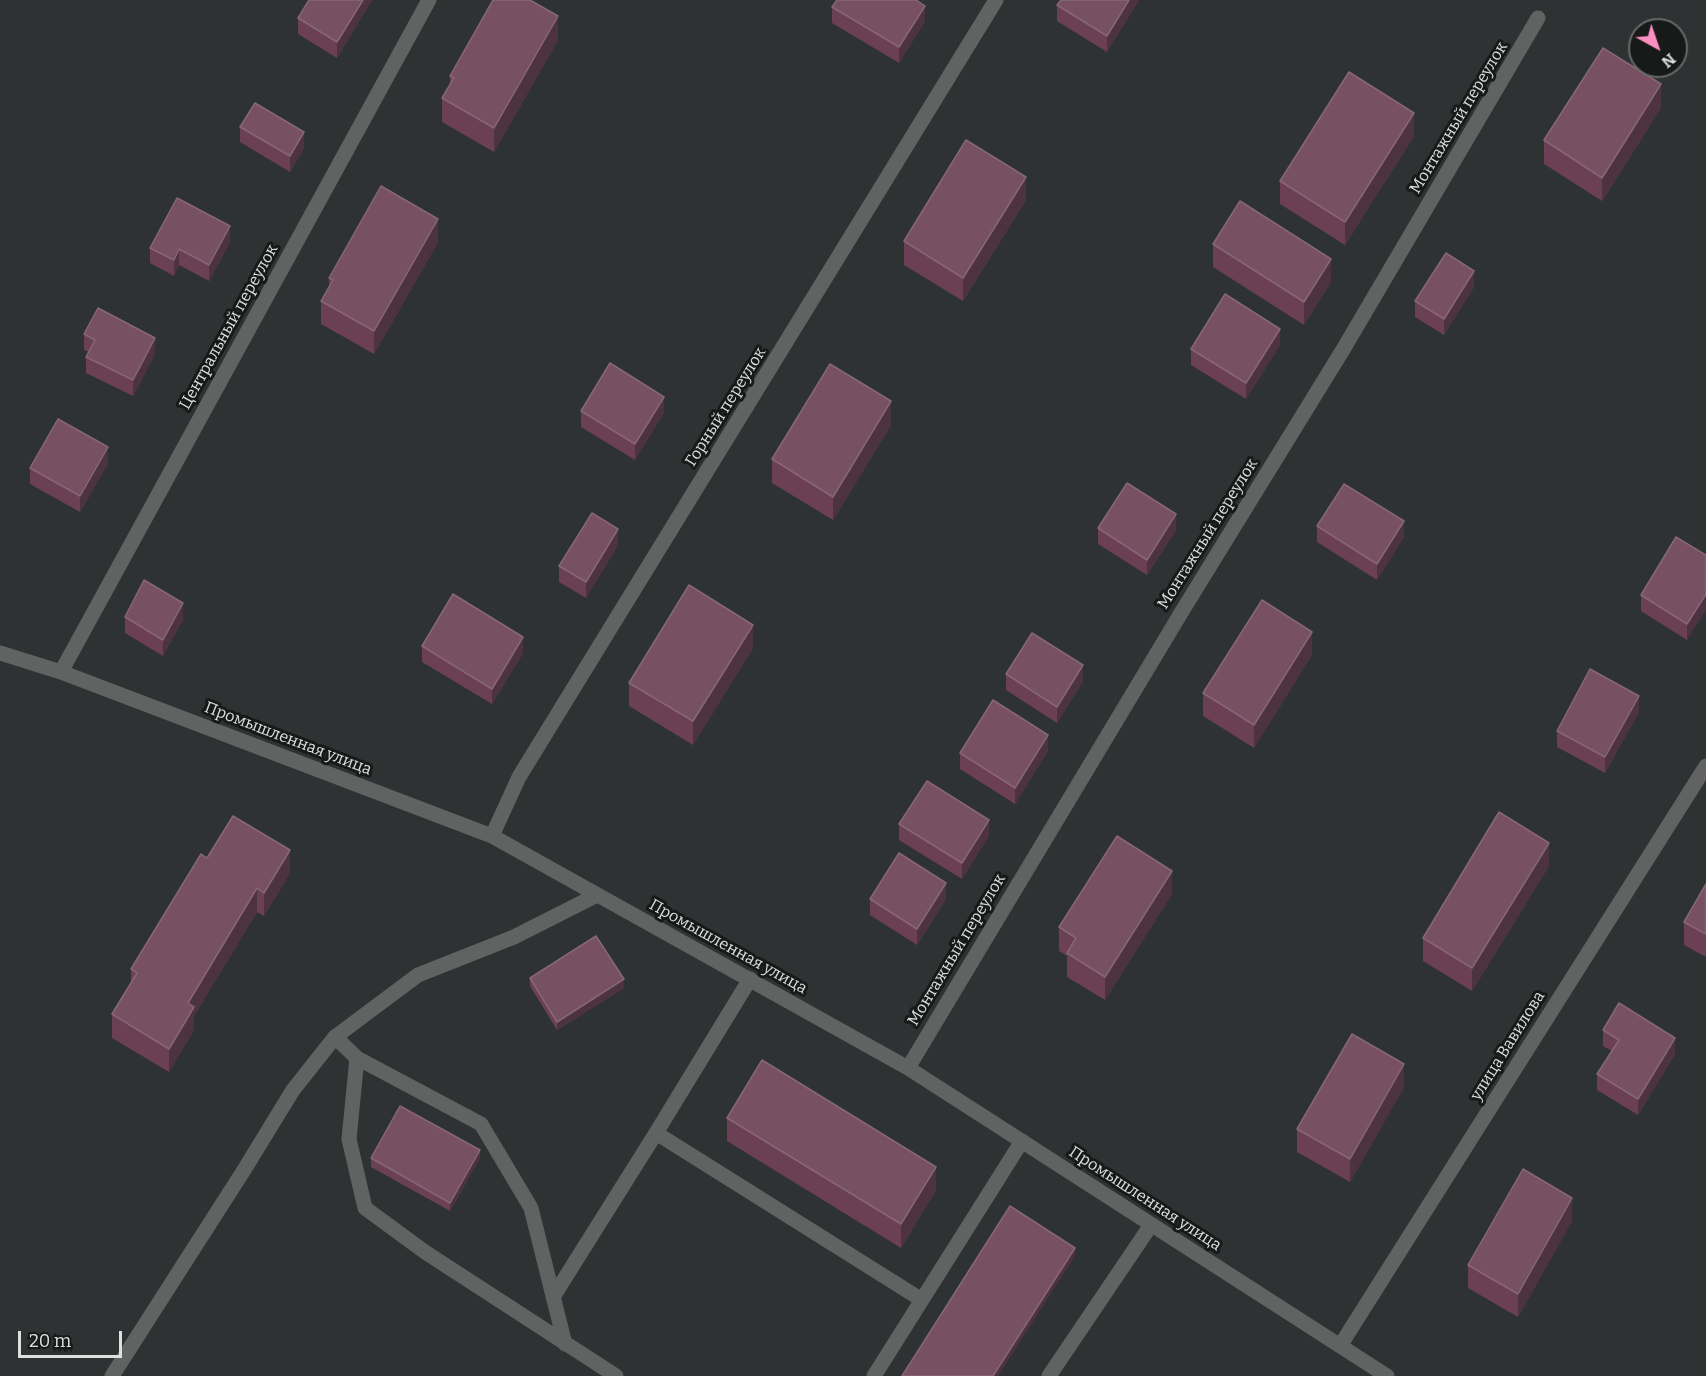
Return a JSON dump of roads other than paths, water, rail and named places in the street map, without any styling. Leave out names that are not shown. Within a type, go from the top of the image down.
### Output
[{"type":"street","name":"Центральный переулок","points":[[61,672],[429,0]]},
{"type":"street","name":"Горный переулок","points":[[492,836],[519,777],[996,0]]},
{"type":"street","name":"Монтажный переулок","points":[[908,1068],[1175,623],[1344,348],[1538,18]]},
{"type":"street","name":"Промышленная улица","points":[[0,653],[61,672],[492,836],[908,1068],[1387,1376]]},
{"type":"street","name":"улица Вавилова","points":[[1340,1346],[1706,766]]},
{"type":"street","points":[[112,1376],[293,1090],[335,1037],[418,975],[514,937],[597,894]]},
{"type":"street","points":[[553,1297],[750,979]]},
{"type":"street","points":[[335,1037],[357,1058],[481,1124],[531,1208],[564,1344]]},
{"type":"street","points":[[357,1058],[350,1139],[365,1209],[425,1252],[616,1376]]},
{"type":"street","points":[[656,1133],[922,1300]]},
{"type":"street","points":[[874,1376],[1022,1141]]},
{"type":"street","points":[[1049,1376],[1151,1225]]}]
